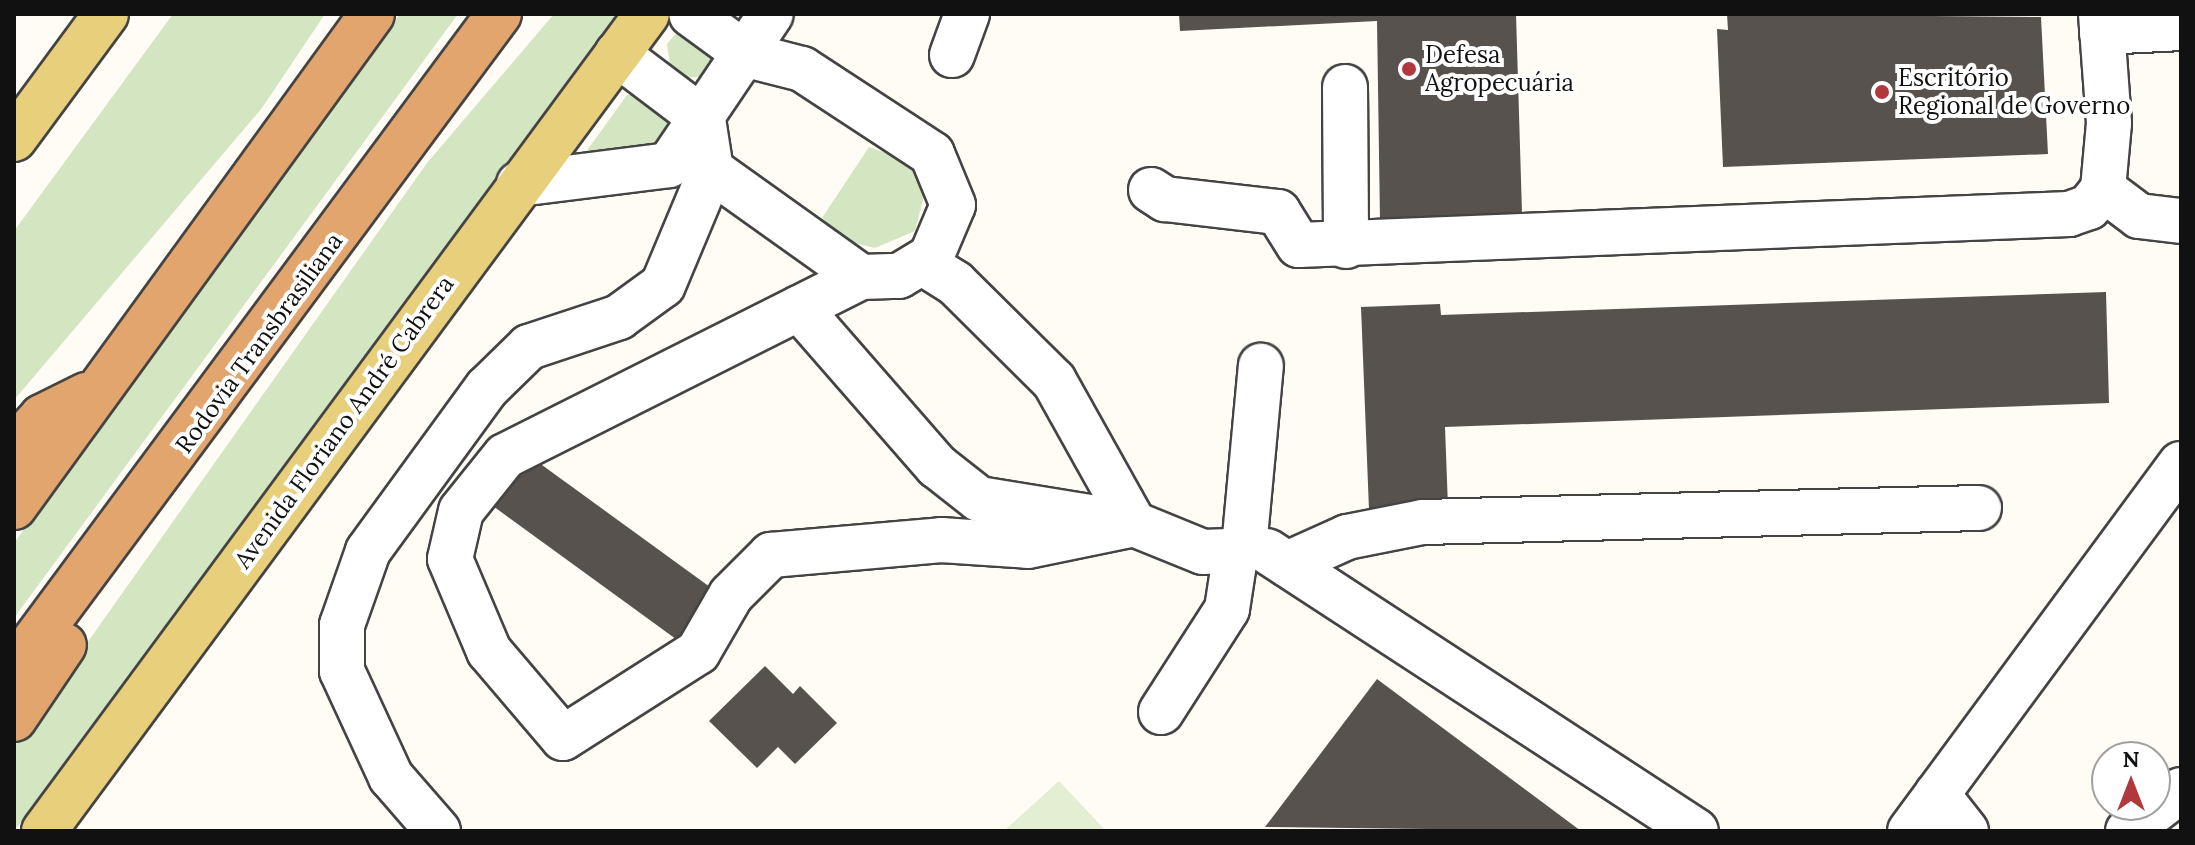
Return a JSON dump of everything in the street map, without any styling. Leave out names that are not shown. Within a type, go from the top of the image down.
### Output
[{"type":"highway","points":[[14,507],[372,14]]},
{"type":"highway","name":"Rodovia Transbrasiliana","points":[[14,668],[94,565],[499,14]]},
{"type":"highway","points":[[14,448],[42,417],[98,389]]},
{"type":"highway","points":[[14,719],[74,629],[94,565]]},
{"type":"main road","points":[[14,139],[106,14]]},
{"type":"main road","name":"Avenida Floriano André Cabrera","points":[[44,831],[647,14]]},
{"type":"street","points":[[691,14],[747,55],[802,69],[932,154],[953,205],[943,242],[923,263],[899,276],[861,277],[505,456],[461,511],[450,559],[489,651],[563,738],[698,652],[738,584],[771,555],[941,540],[1028,546],[1134,524]]},
{"type":"street","points":[[519,184],[669,165],[747,55],[771,14]]},
{"type":"street","points":[[952,55],[967,14]]},
{"type":"street","points":[[1151,190],[1165,199],[1278,212],[1299,245],[1346,246],[2031,218],[2089,207],[2103,189],[2109,123],[2102,23],[2181,28]]},
{"type":"street","points":[[438,831],[391,777],[342,671],[342,625],[368,551],[487,388],[529,347],[619,317],[663,285],[711,170],[703,119],[617,54]]},
{"type":"street","points":[[1345,87],[1346,246]]},
{"type":"street","points":[[711,170],[861,277]]},
{"type":"street","points":[[2103,189],[2181,192]]},
{"type":"street","points":[[2103,189],[2139,216],[2181,221]]},
{"type":"street","points":[[923,263],[955,283],[1054,381],[1134,524]]},
{"type":"street","points":[[799,308],[937,466],[979,499],[1134,524],[1203,552],[1240,544],[1287,564],[1696,831]]},
{"type":"street","points":[[1161,712],[1227,609],[1240,544],[1261,366]]},
{"type":"street","points":[[1910,831],[2175,482]]},
{"type":"street","points":[[1287,564],[1347,537],[1423,522],[1979,508]]},
{"type":"street","points":[[2128,831],[2181,790]]},
{"type":"street","points":[[1937,794],[1966,831]]},
{"type":"green space","points":[[173,14],[325,14],[262,108],[14,400],[14,231]]},
{"type":"green space","points":[[400,14],[458,14],[14,618],[14,543]]},
{"type":"green space","points":[[554,14],[625,14],[346,402],[14,831],[14,746],[427,163]]},
{"type":"green space","points":[[680,29],[720,49],[706,76],[686,78],[670,65],[667,44]]},
{"type":"green space","points":[[637,94],[668,113],[673,126],[662,145],[583,156],[627,95]]},
{"type":"green space","points":[[869,147],[909,161],[924,196],[915,231],[875,248],[845,241],[822,218]]},
{"type":"green space","points":[[1059,781],[1106,831],[1004,831]]},
{"type":"building","points":[[1179,14],[1516,14],[1522,213],[1380,220],[1377,21],[1180,31]]},
{"type":"building","name":"Escritório Regional de Governo","points":[[1727,14],[2041,17],[2048,154],[1723,167],[1717,29],[1728,30]]},
{"type":"building","points":[[2106,292],[2109,403],[1445,427],[1448,507],[1369,510],[1361,307],[1440,304],[1441,315]]},
{"type":"building","points":[[531,457],[713,589],[677,639],[495,507]]},
{"type":"building","points":[[765,666],[793,694],[800,686],[837,723],[795,764],[778,747],[757,768],[709,721]]},
{"type":"building","points":[[1377,679],[1581,831],[1265,827]]},
{"type":"place","name":"Defesa Agropecuária","points":[[1409,69]]},
{"type":"place","name":"Escritório Regional de Governo","points":[[1882,92]]}]
